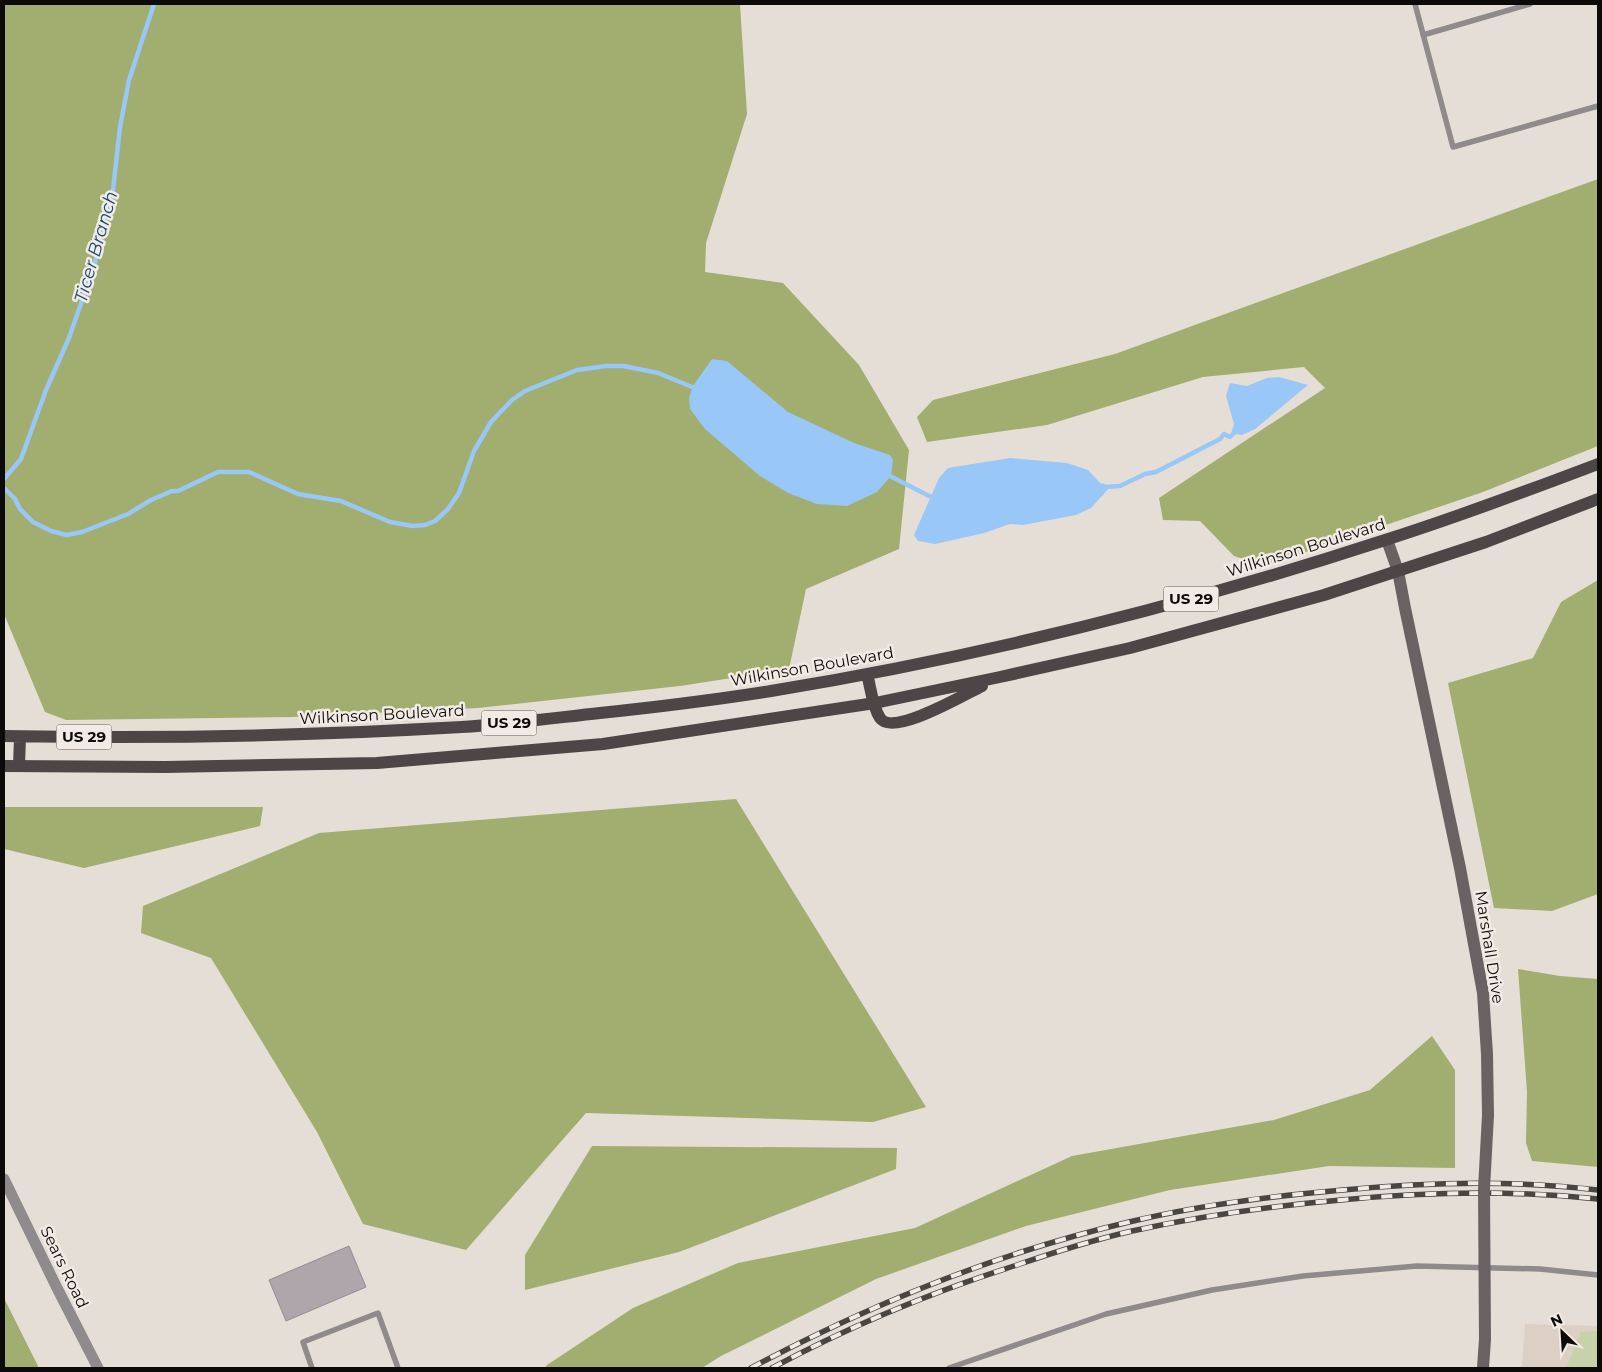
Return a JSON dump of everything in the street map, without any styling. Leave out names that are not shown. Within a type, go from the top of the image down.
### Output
[{"type":"main road","name":"Wilkinson Boulevard","points":[[4,736],[191,738],[466,727],[667,706],[768,692],[867,674],[993,647],[1132,614],[1306,566],[1387,540],[1598,464]]},
{"type":"main road","name":"US 29","points":[[4,766],[166,767],[377,763],[603,744],[874,703],[1000,678],[1130,648],[1324,595],[1486,542],[1598,500]]},
{"type":"main road","points":[[867,674],[874,703],[881,719],[888,723],[896,724],[916,718],[1000,678]]},
{"type":"main road","points":[[18,766],[20,736]]},
{"type":"street","name":"Marshall Drive","points":[[1387,540],[1398,571],[1460,868],[1483,994],[1487,1054],[1488,1115],[1484,1189],[1485,1338],[1483,1368]]},
{"type":"street","name":"Sears Road","points":[[4,1179],[98,1368]]},
{"type":"lane","points":[[1415,4],[1453,147],[1598,106]]},
{"type":"lane","points":[[1423,35],[1530,4]]},
{"type":"lane","points":[[949,1368],[1106,1314],[1212,1290],[1303,1276],[1417,1266],[1540,1270],[1598,1275]]},
{"type":"lane","points":[[312,1368],[303,1342],[378,1313],[398,1368]]},
{"type":"shaded area","points":[[1525,1324],[1598,1326],[1598,1368],[1522,1368]]},
{"type":"green space","points":[[4,4],[740,4],[747,114],[706,243],[705,272],[783,283],[859,365],[909,450],[899,549],[806,589],[789,669],[680,686],[478,708],[292,717],[66,720],[45,712],[4,614]]},
{"type":"green space","points":[[1598,179],[1598,446],[1483,492],[1265,566],[1234,556],[1200,521],[1163,520],[1159,498],[1325,388],[1304,367],[1203,377],[1047,425],[927,442],[917,417],[933,400],[1115,354]]},
{"type":"green space","points":[[1598,580],[1598,894],[1552,911],[1494,908],[1448,683],[1533,658],[1561,602]]},
{"type":"green space","points":[[736,799],[926,1107],[873,1122],[586,1113],[466,1250],[363,1224],[317,1132],[211,958],[141,933],[143,906],[319,833]]},
{"type":"green space","points":[[4,807],[263,807],[260,826],[84,868],[4,849]]},
{"type":"green space","points":[[1518,969],[1560,976],[1598,979],[1598,1167],[1532,1161],[1526,1143],[1527,1092]]},
{"type":"green space","points":[[1432,1036],[1455,1070],[1455,1168],[1329,1166],[1170,1190],[1026,1226],[876,1279],[721,1356],[702,1368],[545,1368],[633,1308],[738,1263],[915,1228],[1072,1156],[1274,1120],[1370,1090]]},
{"type":"green space","points":[[592,1146],[897,1148],[896,1169],[679,1252],[525,1290],[525,1255]]},
{"type":"green space","points":[[4,1298],[39,1368],[4,1368]]},
{"type":"green space","points":[[1598,1331],[1598,1368],[1566,1368],[1581,1332]]},
{"type":"water","points":[[712,359],[727,361],[788,412],[854,443],[890,455],[893,460],[891,476],[877,492],[847,506],[817,504],[788,493],[760,476],[705,429],[690,409],[689,398],[693,386]]},
{"type":"water","points":[[1279,377],[1308,385],[1255,429],[1242,435],[1236,434],[1230,437],[1234,424],[1226,396],[1230,383],[1247,386],[1267,378]]},
{"type":"water","points":[[1010,458],[1067,463],[1088,470],[1100,483],[1111,486],[1091,508],[1076,515],[1023,525],[1010,524],[984,533],[935,544],[918,541],[914,535],[939,478],[948,468]]},
{"type":"building","points":[[349,1246],[366,1287],[286,1321],[269,1280]]},
{"type":"waterway","name":"Ticer Branch","points":[[4,479],[21,459],[46,390],[69,338],[94,266],[113,190],[120,127],[129,80],[154,4]]},
{"type":"waterway","points":[[4,488],[33,522],[51,531],[67,535],[82,532],[128,514],[151,500],[172,491],[178,491],[218,472],[249,472],[298,494],[341,501],[390,522],[413,526],[425,525],[435,521],[448,509],[459,493],[474,451],[491,422],[512,400],[525,391],[577,370],[606,366],[624,366],[658,373],[697,389]]},
{"type":"waterway","points":[[1105,487],[1120,486],[1145,474],[1156,472],[1220,439],[1224,434],[1230,437],[1233,434]]},
{"type":"waterway","points":[[886,474],[935,499]]},
{"type":"railway","points":[[751,1368],[889,1302],[983,1265],[1080,1235],[1155,1216],[1262,1198],[1406,1185],[1503,1183],[1598,1190]]},
{"type":"railway","points":[[772,1368],[861,1324],[985,1275],[1074,1246],[1158,1226],[1262,1208],[1405,1195],[1502,1193],[1598,1199]]}]
